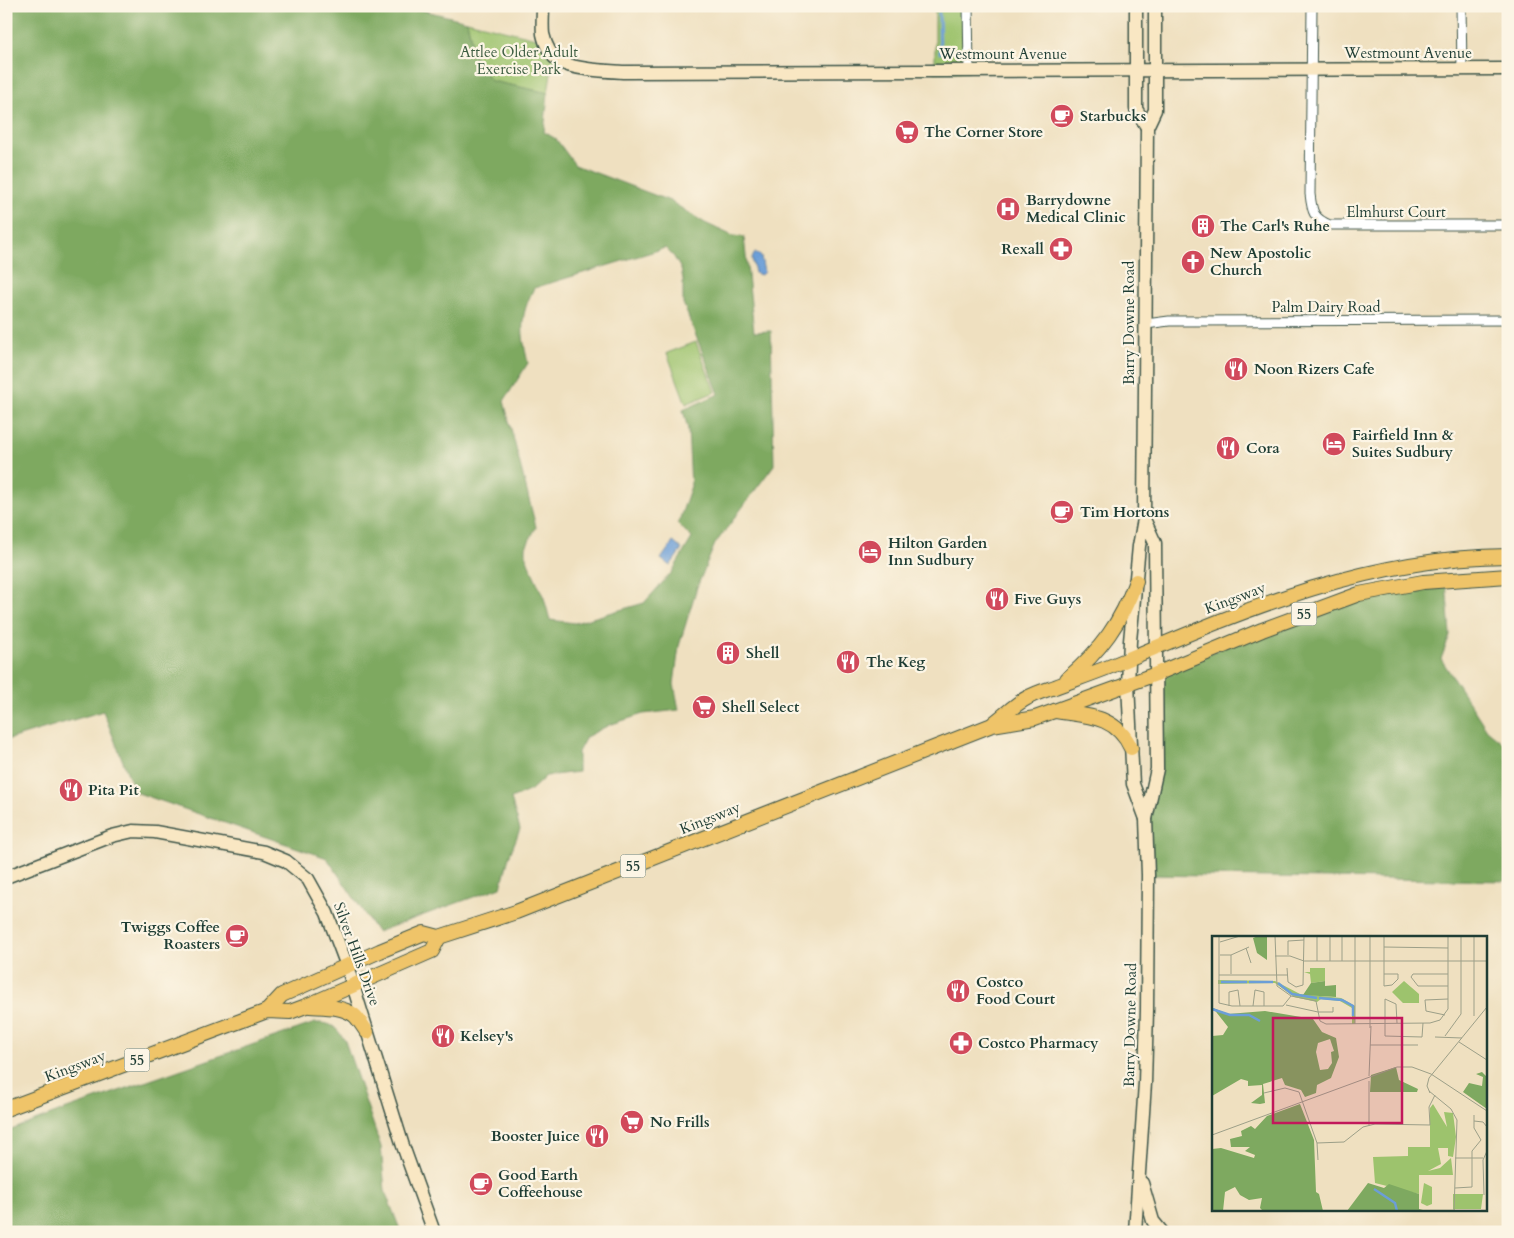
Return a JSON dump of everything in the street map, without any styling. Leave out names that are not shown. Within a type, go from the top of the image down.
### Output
[{"type":"main road","name":"Kingsway","points":[[992,725],[1027,698],[1298,592],[1357,575],[1434,561],[1508,556]]},
{"type":"main road","name":"Kingsway","points":[[267,1011],[282,995],[424,933],[440,937],[525,909],[992,725],[1035,718],[1156,674],[1262,630],[1359,594],[1423,582],[1508,576]]},
{"type":"main road","points":[[1060,685],[1095,653],[1110,635],[1124,612],[1136,581]]},
{"type":"main road","points":[[1054,711],[1093,717],[1114,725],[1127,738],[1131,748]]},
{"type":"main road","name":"Kingsway","points":[[6,1109],[267,1011],[290,1012],[306,1006],[432,951],[440,937]]},
{"type":"main road","points":[[306,1006],[331,1007],[348,1012],[355,1016],[367,1032]]},
{"type":"street","name":"Westmount Avenue","points":[[543,6],[543,32],[546,43],[559,61],[595,70],[625,72],[1508,69]]},
{"type":"street","points":[[968,6],[968,70]]},
{"type":"street","name":"Barry Downe Road","points":[[1138,6],[1136,11],[1136,109],[1147,126]]},
{"type":"street","name":"Barry Downe Road","points":[[1146,819],[1133,784],[1128,684],[1139,546],[1144,519],[1147,126],[1155,110],[1156,10],[1154,6]]},
{"type":"street","points":[[1312,6],[1313,69]]},
{"type":"street","points":[[1461,6],[1462,70]]},
{"type":"street","name":"Elmhurst Court","points":[[1313,69],[1310,194],[1312,209],[1315,216],[1321,222],[1330,225],[1508,226]]},
{"type":"street","name":"Palm Dairy Road","points":[[1146,324],[1169,321],[1508,320]]},
{"type":"street","name":"Barry Downe Road","points":[[1135,1232],[1145,1083],[1147,1010],[1148,875],[1146,819],[1157,769],[1155,543],[1144,519]]},
{"type":"street","name":"Silver Hills Drive","points":[[6,877],[112,836],[133,831],[155,832],[264,852],[286,861],[308,879],[327,913],[353,985],[403,1146],[434,1232]]},
{"type":"street","points":[[1139,1174],[1154,1221],[1162,1232]]},
{"type":"green space","points":[[6,6],[405,6],[467,21],[475,59],[491,81],[548,93],[544,132],[556,139],[575,165],[670,201],[705,223],[733,236],[744,237],[754,332],[771,331],[774,465],[715,544],[697,587],[679,646],[674,684],[679,710],[643,714],[609,725],[586,737],[578,752],[578,772],[546,776],[531,790],[511,799],[520,829],[509,857],[501,887],[377,932],[327,858],[135,792],[103,711],[6,740]],"holes":[[[665,248],[674,257],[681,269],[683,279],[683,303],[719,394],[683,410],[688,429],[691,486],[678,524],[692,538],[672,572],[644,603],[575,623],[550,620],[544,598],[526,554],[526,547],[536,527],[504,401],[528,363],[523,325],[529,298],[534,288]]]},
{"type":"green space","points":[[935,6],[968,6],[968,72],[935,72]]},
{"type":"green space","name":"Attlee Older Adult Exercise Park","points":[[467,21],[544,40],[558,61],[551,73],[548,93],[491,81],[475,59]]},
{"type":"green space","points":[[696,342],[715,392],[686,404],[667,353]]},
{"type":"green space","points":[[1446,581],[1450,635],[1441,659],[1487,730],[1508,747],[1508,881],[1147,875],[1146,819],[1158,769],[1156,674],[1331,605]]},
{"type":"green space","points":[[315,1023],[333,1026],[345,1041],[381,1147],[385,1191],[401,1232],[6,1232],[6,1132]]},
{"type":"water","points":[[755,253],[761,257],[764,272],[761,275],[755,273],[752,258]]},
{"type":"water","points":[[673,542],[682,549],[670,566],[661,559]]},
{"type":"waterway","points":[[939,13],[940,53]]},
{"type":"place","name":"Starbucks","points":[[1062,116]]},
{"type":"place","name":"The Corner Store","points":[[907,132]]},
{"type":"place","name":"Barrydowne Medical Clinic","points":[[1008,209]]},
{"type":"place","name":"The Carl's Ruhe","points":[[1203,226]]},
{"type":"place","name":"Rexall","points":[[1061,249]]},
{"type":"place","name":"New Apostolic Church","points":[[1193,262]]},
{"type":"place","name":"Noon Rizers Cafe","points":[[1236,369]]},
{"type":"place","name":"Fairfield Inn & Suites Sudbury","points":[[1334,444]]},
{"type":"place","name":"Cora","points":[[1228,448]]},
{"type":"place","name":"Tim Hortons","points":[[1062,512]]},
{"type":"place","name":"Hilton Garden Inn Sudbury","points":[[870,552]]},
{"type":"place","name":"Five Guys","points":[[997,599]]},
{"type":"place","name":"Shell","points":[[728,653]]},
{"type":"place","name":"The Keg","points":[[848,662]]},
{"type":"place","name":"Shell Select","points":[[704,707]]},
{"type":"place","name":"Pita Pit","points":[[71,790]]},
{"type":"place","name":"Twiggs Coffee Roasters","points":[[237,936]]},
{"type":"place","name":"Costco Food Court","points":[[958,991]]},
{"type":"place","name":"Kelsey's","points":[[443,1036]]},
{"type":"place","name":"Costco Pharmacy","points":[[961,1043]]},
{"type":"place","name":"No Frills","points":[[632,1122]]},
{"type":"place","name":"Booster Juice","points":[[597,1136]]},
{"type":"place","name":"Good Earth Coffeehouse","points":[[481,1184]]}]
